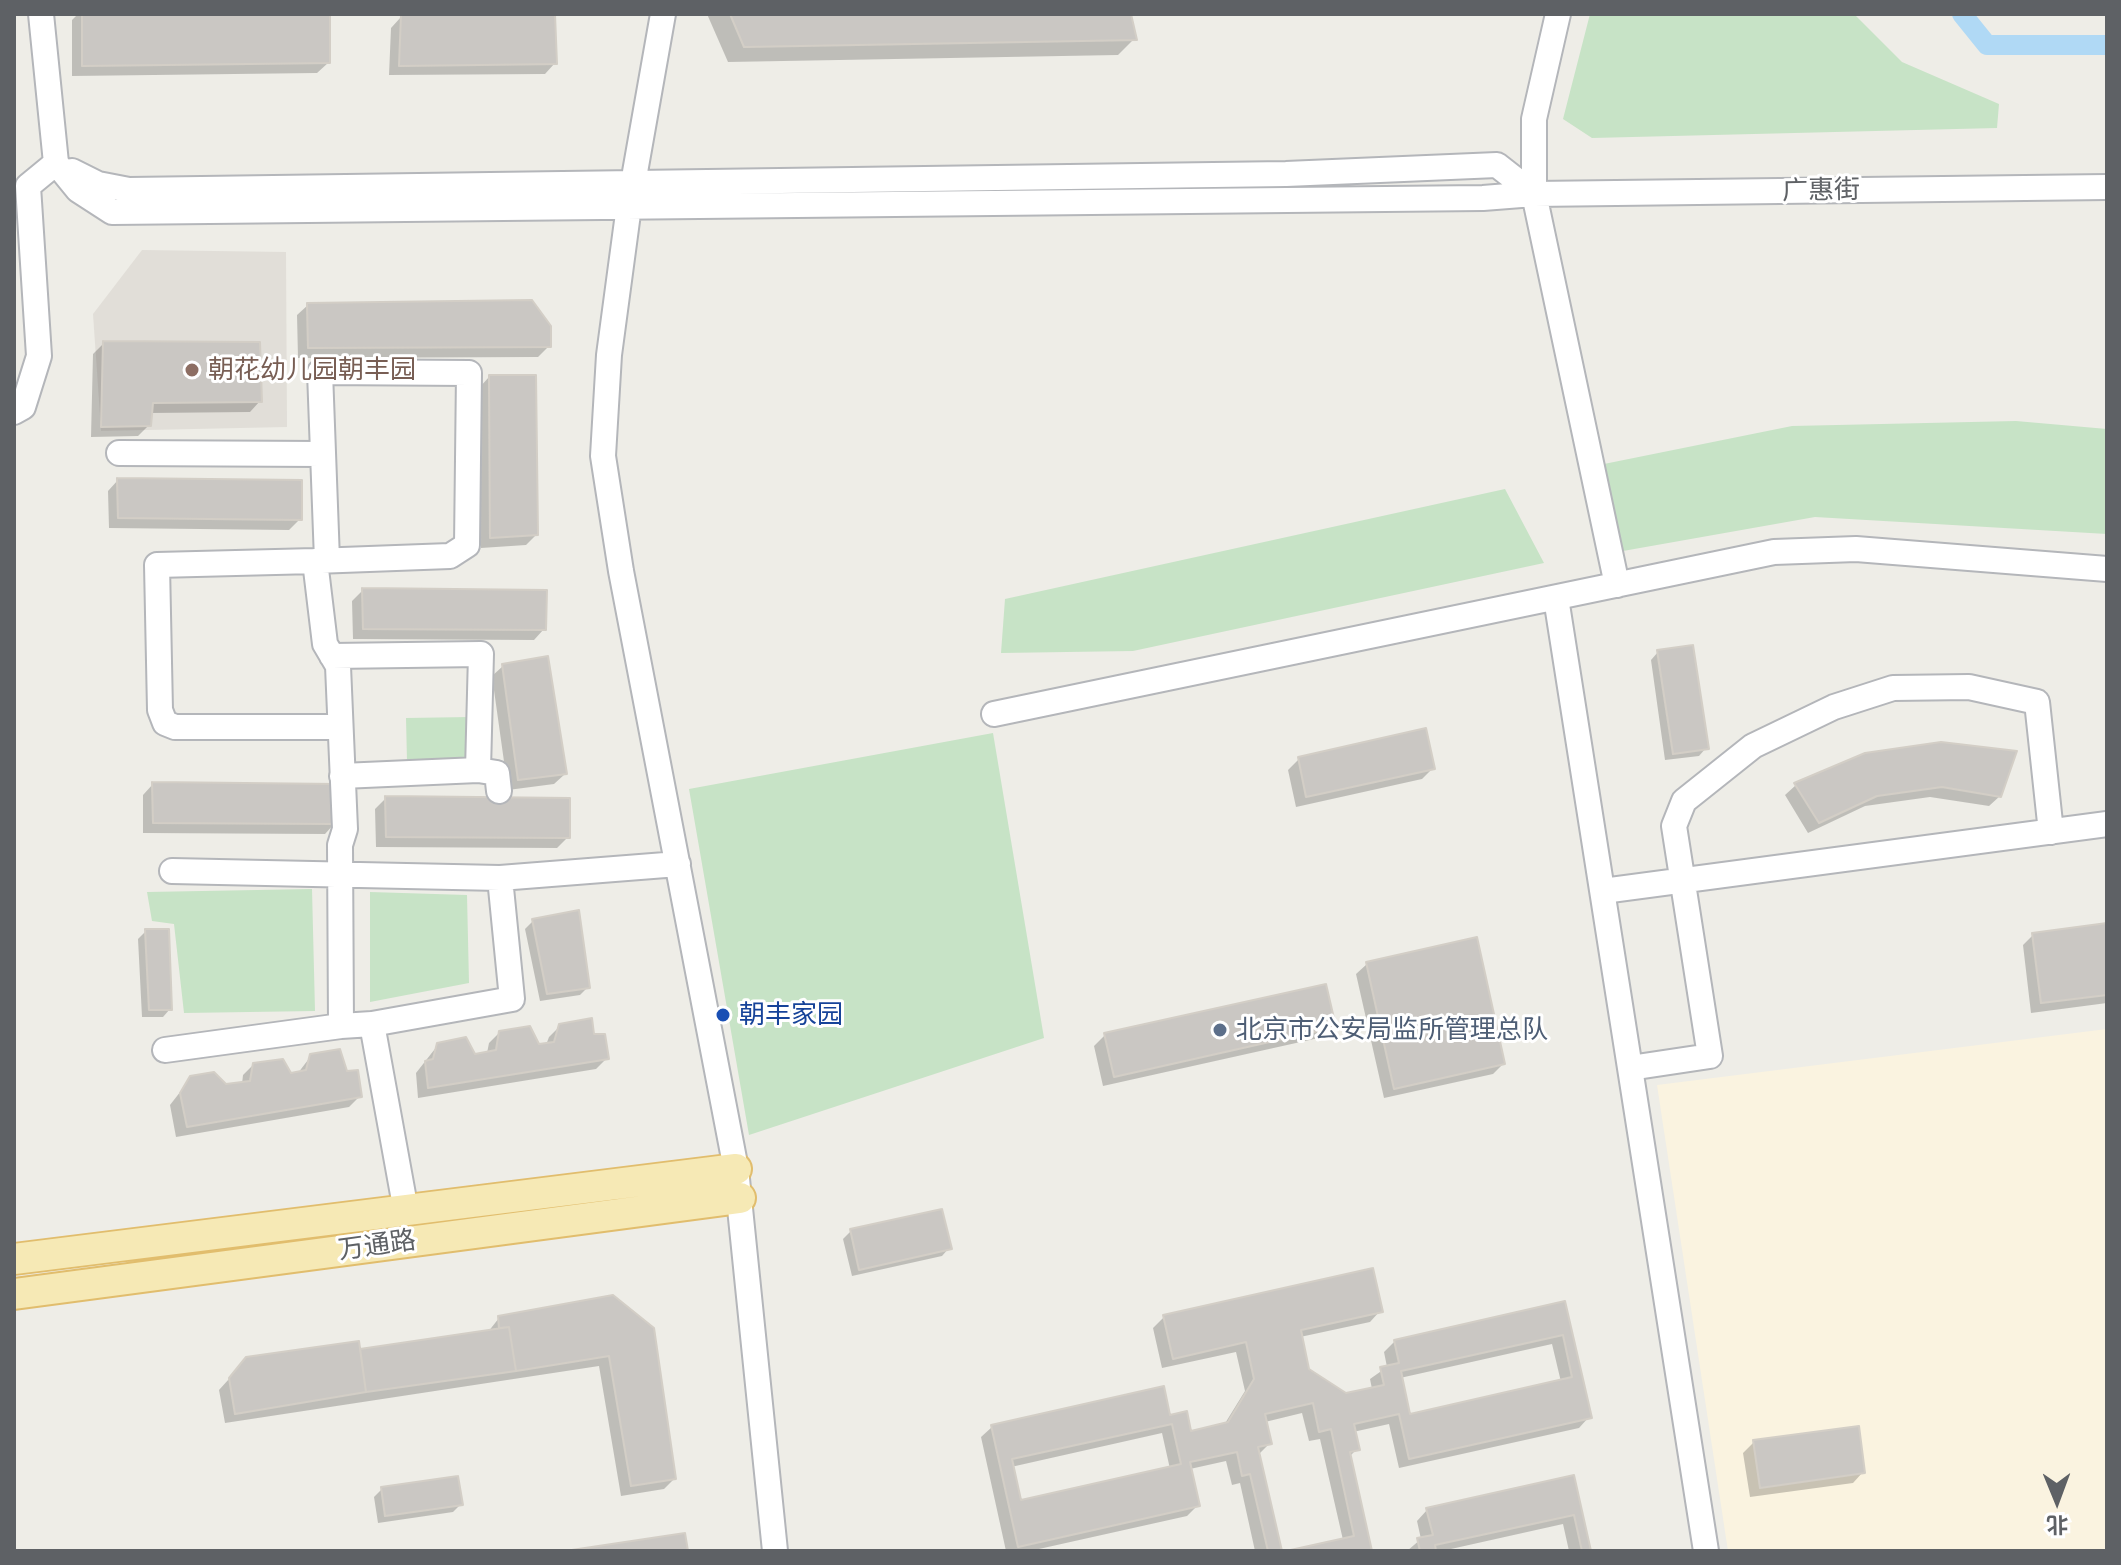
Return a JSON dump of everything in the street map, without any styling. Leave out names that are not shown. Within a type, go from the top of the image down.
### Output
[{"type":"main road","name":"万通路","points":[[14,1259],[736,1169]]},
{"type":"main road","name":"万通路","points":[[14,1294],[740,1198]]},
{"type":"street","points":[[41,14],[56,163]]},
{"type":"street","points":[[663,14],[632,181],[609,355],[603,456],[736,1169],[775,1551]]},
{"type":"street","points":[[1558,14],[1534,119],[1534,194],[1617,585]]},
{"type":"street","points":[[56,163],[98,184],[129,190],[1286,174],[1497,165],[1534,194]]},
{"type":"street","points":[[14,412],[23,407],[39,356],[28,186],[56,163]]},
{"type":"street","name":"广惠街","points":[[56,163],[78,190],[112,212],[1483,198],[1534,194],[2107,187]]},
{"type":"street","points":[[340,727],[175,727],[165,723],[160,710],[157,565],[321,560],[450,556],[467,545],[469,373],[320,372],[323,454],[321,560],[325,644],[338,666],[345,829],[340,845],[341,1026]]},
{"type":"street","points":[[119,453],[323,454]]},
{"type":"street","points":[[994,714],[1774,552],[1856,549],[2107,569]]},
{"type":"street","points":[[1556,598],[1706,1551]]},
{"type":"street","points":[[332,656],[481,654],[478,770]]},
{"type":"street","points":[[1630,1068],[1710,1056],[1674,826],[1677,813],[1694,791],[1753,746],[1834,707],[1893,688],[1969,687],[2037,702],[2051,832]]},
{"type":"street","points":[[342,776],[478,770],[497,773],[499,791]]},
{"type":"street","points":[[1603,891],[2107,824]]},
{"type":"street","points":[[172,871],[500,878],[678,864]]},
{"type":"street","points":[[165,1050],[372,1024],[512,999],[500,878]]},
{"type":"street","points":[[372,1024],[406,1211]]},
{"type":"shaded area","name":"朝花幼儿园朝丰园","points":[[142,250],[286,252],[287,427],[101,431],[93,314]]},
{"type":"shaded area","points":[[2107,1029],[2107,1551],[1728,1551],[1657,1085]]},
{"type":"green space","points":[[1590,14],[1854,14],[1902,62],[1999,104],[1997,128],[1592,138],[1563,119]]},
{"type":"green space","points":[[2016,421],[2107,429],[2107,534],[1815,517],[1623,551],[1599,465],[1792,426]]},
{"type":"green space","points":[[1505,489],[1544,563],[1133,651],[1001,653],[1005,599]]},
{"type":"green space","points":[[470,717],[470,760],[407,761],[406,718]]},
{"type":"green space","points":[[993,733],[1044,1038],[749,1135],[689,789]]},
{"type":"green space","points":[[312,889],[315,1011],[184,1013],[174,924],[152,921],[147,892]]},
{"type":"green space","points":[[370,892],[467,895],[469,983],[370,1002]]},
{"type":"building","points":[[82,14],[330,14],[330,63],[82,66]]},
{"type":"building","points":[[555,14],[557,64],[399,66],[401,15]]},
{"type":"building","points":[[730,14],[1131,14],[1137,40],[744,47]]},
{"type":"building","points":[[532,300],[551,326],[551,347],[308,348],[307,303]]},
{"type":"building","points":[[103,341],[260,342],[262,402],[153,403],[151,426],[101,427]]},
{"type":"building","points":[[489,375],[536,375],[538,535],[490,538]]},
{"type":"building","points":[[117,478],[302,480],[302,520],[118,518]]},
{"type":"building","points":[[362,588],[547,590],[546,630],[363,629]]},
{"type":"building","points":[[1693,645],[1709,749],[1673,754],[1657,650]]},
{"type":"building","points":[[548,656],[567,774],[518,780],[502,664]]},
{"type":"building","points":[[1426,728],[1435,769],[1306,797],[1298,757]]},
{"type":"building","points":[[1941,742],[2017,751],[2001,797],[1942,787],[1877,796],[1819,823],[1794,783],[1865,753]]},
{"type":"building","points":[[152,782],[337,784],[337,824],[153,823]]},
{"type":"building","points":[[385,796],[570,798],[570,838],[386,837]]},
{"type":"building","points":[[579,910],[590,988],[547,994],[532,919]]},
{"type":"building","points":[[2107,923],[2107,995],[2041,1003],[2032,933]]},
{"type":"building","points":[[145,929],[169,929],[172,1010],[149,1010]]},
{"type":"building","points":[[1477,937],[1505,1064],[1394,1089],[1366,962]]},
{"type":"building","name":"北京市公安局监所管理总队","points":[[1326,984],[1336,1027],[1114,1077],[1104,1033]]},
{"type":"building","points":[[592,1018],[594,1034],[605,1034],[609,1059],[428,1088],[425,1061],[433,1059],[437,1043],[466,1037],[475,1054],[496,1050],[499,1031],[530,1026],[539,1044],[554,1042],[559,1024]]},
{"type":"building","points":[[340,1049],[347,1071],[358,1070],[362,1097],[187,1127],[180,1093],[190,1076],[214,1072],[226,1084],[250,1081],[253,1063],[283,1059],[291,1073],[306,1070],[310,1054]]},
{"type":"building","points":[[942,1209],[952,1249],[859,1270],[850,1229]]},
{"type":"building","points":[[1373,1268],[1383,1312],[1301,1330],[1309,1369],[1346,1393],[1384,1385],[1380,1367],[1399,1363],[1394,1340],[1565,1301],[1592,1418],[1409,1459],[1399,1414],[1354,1424],[1360,1450],[1350,1452],[1372,1551],[1286,1551],[1354,1536],[1331,1429],[1319,1432],[1313,1403],[1265,1414],[1272,1444],[1258,1447],[1282,1551],[1268,1551],[1250,1474],[1242,1476],[1237,1452],[1190,1462],[1200,1506],[1018,1547],[991,1425],[1164,1386],[1170,1415],[1187,1411],[1191,1431],[1228,1422],[1254,1379],[1246,1342],[1173,1359],[1163,1315]],"holes":[[[1563,1335],[1572,1377],[1410,1414],[1401,1371]],[[1172,1424],[1181,1464],[1021,1500],[1012,1459]]]},
{"type":"building","points":[[613,1295],[654,1328],[676,1479],[631,1486],[609,1356],[516,1371],[509,1327],[499,1328],[498,1316]]},
{"type":"building","points":[[509,1327],[516,1371],[366,1392],[360,1349]]},
{"type":"building","points":[[359,1341],[366,1392],[235,1414],[229,1378],[246,1357]]},
{"type":"building","points":[[1859,1426],[1865,1473],[1760,1488],[1753,1440]]},
{"type":"building","points":[[1574,1475],[1591,1551],[1582,1551],[1574,1515],[1435,1545],[1436,1551],[1420,1551],[1417,1538],[1433,1535],[1426,1508]]},
{"type":"building","points":[[458,1476],[463,1505],[385,1516],[381,1487]]},
{"type":"building","points":[[685,1533],[688,1551],[565,1551]]},
{"type":"waterway","points":[[1962,14],[1987,45],[2107,45]]},
{"type":"place","name":"朝花幼儿园朝丰园","points":[[192,370]]},
{"type":"place","name":"朝丰家园","points":[[723,1015]]},
{"type":"place","name":"北京市公安局监所管理总队","points":[[1220,1030]]}]
